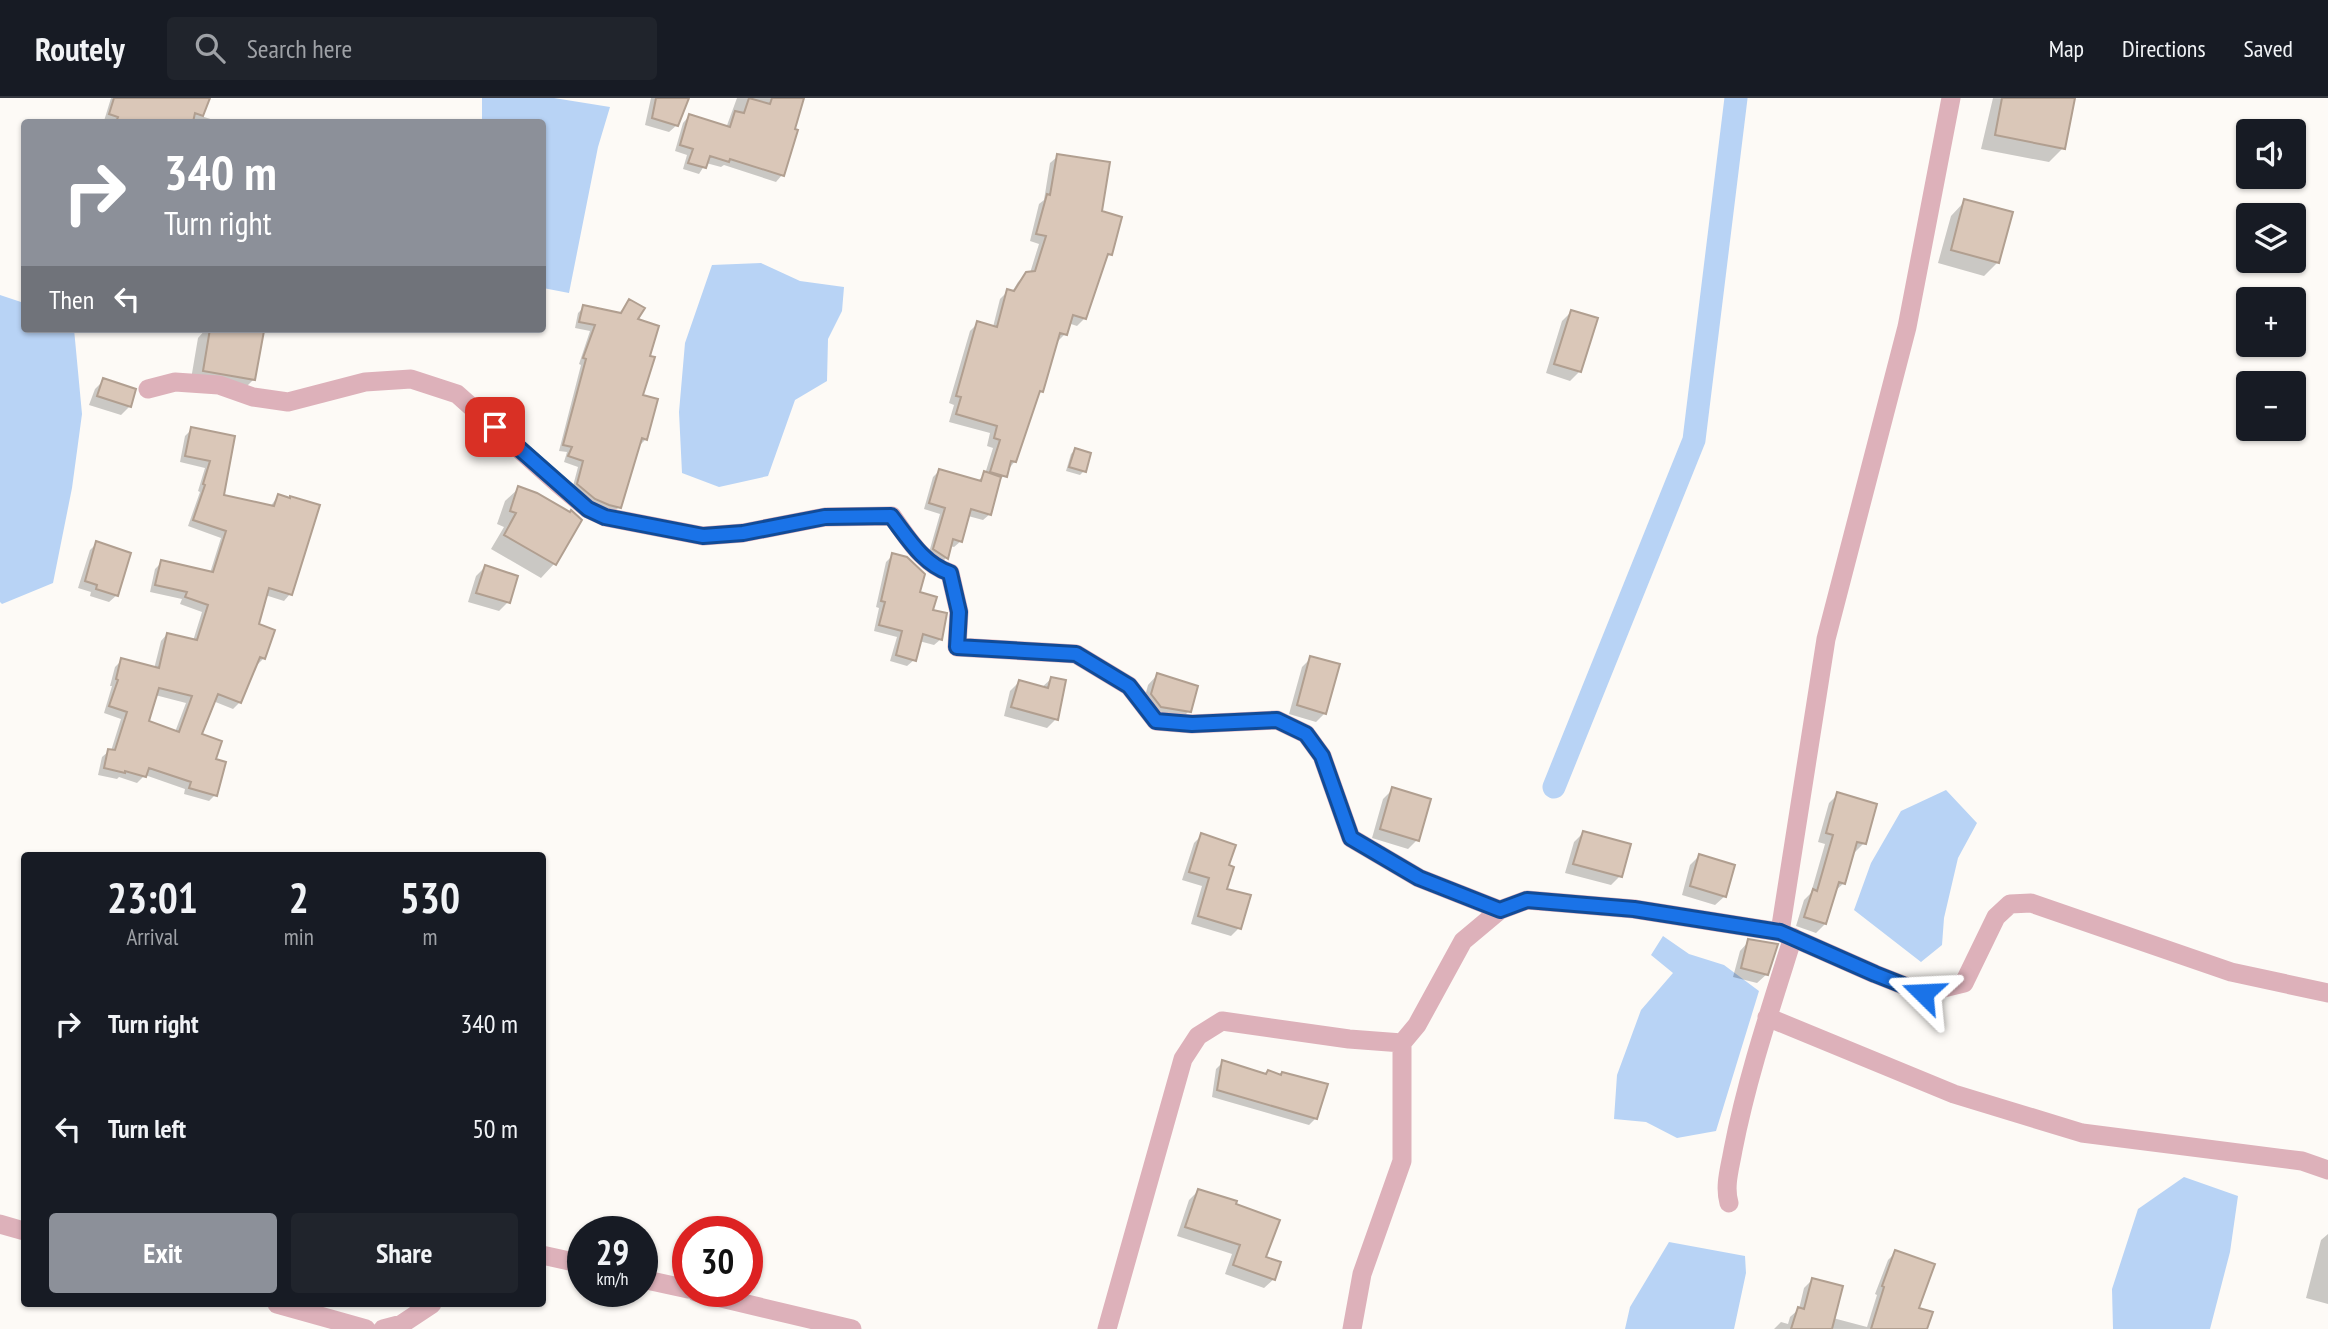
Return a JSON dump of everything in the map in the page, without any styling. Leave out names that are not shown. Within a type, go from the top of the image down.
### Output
[{"type":"street","points":[[1728,1203],[1726,1192],[1738,1126],[1768,1017],[1787,934],[1826,639],[1907,327],[1951,98]]},
{"type":"street","points":[[148,389],[175,382],[219,385],[253,397],[288,401],[365,382],[411,379],[457,394],[588,509],[605,517],[703,536],[743,533],[825,517],[891,516],[928,561],[936,568],[950,573],[959,612],[957,647],[1076,654],[1129,686],[1156,721],[1192,724],[1277,720],[1287,724],[1306,734],[1322,756],[1351,838],[1419,878],[1500,910]]},
{"type":"street","points":[[1352,1329],[1362,1274],[1402,1161],[1402,1043],[1417,1025],[1463,942],[1500,910],[1527,900],[1634,909],[1787,934],[1923,993],[1964,983],[1996,917],[2010,904],[2031,903],[2231,972],[2328,992]]},
{"type":"street","points":[[1768,1017],[1954,1094],[2082,1133],[2302,1161],[2328,1170]]},
{"type":"street","points":[[1107,1329],[1183,1059],[1198,1036],[1222,1020],[1349,1039],[1402,1043]]},
{"type":"street","points":[[0,1224],[21,1230]]},
{"type":"street","points":[[546,1256],[567,1260]]},
{"type":"street","points":[[288,1307],[366,1329]]},
{"type":"street","points":[[383,1329],[402,1324],[428,1307]]},
{"type":"street","points":[[759,1307],[852,1329]]},
{"type":"water","points":[[482,98],[554,98],[610,107],[598,147],[569,293],[546,289],[546,119],[482,119]]},
{"type":"water","points":[[761,263],[800,281],[844,287],[842,311],[828,339],[827,381],[795,400],[768,476],[719,487],[682,473],[679,412],[685,343],[712,265]]},
{"type":"water","points":[[0,295],[21,302],[21,333],[74,333],[82,414],[72,488],[53,583],[2,604]]},
{"type":"water","points":[[1946,790],[1977,823],[1958,858],[1944,918],[1942,945],[1921,962],[1854,910],[1871,863],[1901,811]]},
{"type":"water","points":[[1663,936],[1689,954],[1724,965],[1759,991],[1716,1131],[1677,1138],[1646,1122],[1614,1119],[1617,1075],[1641,1010],[1673,973],[1651,955]]},
{"type":"water","points":[[2184,1177],[2238,1196],[2230,1252],[2210,1329],[2113,1329],[2112,1289],[2138,1209]]},
{"type":"water","points":[[1669,1242],[1745,1256],[1746,1273],[1734,1329],[1625,1329],[1630,1307]]},
{"type":"building","points":[[114,98],[210,98],[203,116],[195,113],[194,119],[117,119],[118,117],[109,114]]},
{"type":"building","points":[[656,98],[689,98],[678,126],[652,118]]},
{"type":"building","points":[[749,98],[770,104],[772,98],[804,98],[795,129],[798,130],[784,176],[730,159],[729,162],[710,156],[706,168],[688,163],[693,149],[680,145],[689,114],[730,127],[735,111],[744,113]]},
{"type":"building","points":[[2002,98],[2075,98],[2065,149],[1995,135]]},
{"type":"building","points":[[1057,154],[1110,162],[1102,211],[1122,217],[1112,255],[1108,254],[1086,319],[1073,315],[1067,335],[1060,333],[1043,392],[1040,391],[1016,462],[1011,461],[1007,477],[990,472],[1000,440],[994,438],[997,426],[956,414],[961,397],[956,396],[977,321],[997,327],[1007,289],[1014,291],[1026,272],[1035,271],[1046,236],[1036,234],[1047,194],[1050,195]]},
{"type":"building","points":[[1964,199],[2013,212],[1999,263],[1951,250]]},
{"type":"building","points":[[629,299],[645,308],[638,319],[659,326],[650,356],[655,357],[643,395],[658,399],[647,440],[642,438],[621,508],[595,499],[577,484],[583,461],[568,456],[572,447],[563,445],[586,359],[583,358],[595,325],[579,322],[583,305],[621,313]]},
{"type":"building","points":[[1571,310],[1598,318],[1581,372],[1554,364]]},
{"type":"building","points":[[209,333],[264,333],[255,380],[203,371]]},
{"type":"building","points":[[103,378],[136,389],[131,407],[97,396]]},
{"type":"building","points":[[191,427],[235,436],[224,495],[274,506],[278,494],[320,505],[292,595],[269,588],[259,624],[275,630],[265,659],[260,657],[241,703],[218,694],[202,734],[222,741],[216,759],[226,762],[217,796],[189,788],[191,782],[149,768],[146,777],[104,768],[108,749],[115,750],[127,712],[109,706],[118,680],[116,679],[121,658],[159,668],[167,633],[197,640],[208,605],[185,597],[187,592],[155,585],[161,560],[213,572],[226,531],[193,520],[210,461],[185,456]],"holes":[[[159,688],[192,696],[179,732],[149,721]]]},
{"type":"building","points":[[1075,448],[1091,453],[1086,472],[1069,467]]},
{"type":"building","points":[[939,469],[981,481],[984,471],[1001,477],[991,515],[971,509],[962,542],[953,539],[948,559],[933,549],[945,508],[929,503]]},
{"type":"building","points":[[518,486],[537,493],[570,512],[571,510],[582,520],[556,565],[504,535],[516,513],[510,511]]},
{"type":"building","points":[[96,541],[131,553],[118,596],[96,589],[97,585],[85,581]]},
{"type":"building","points":[[892,553],[907,557],[925,574],[920,592],[937,597],[933,610],[947,613],[942,640],[923,634],[916,661],[896,655],[902,631],[879,625],[885,602],[881,601]]},
{"type":"building","points":[[485,565],[518,576],[510,603],[476,593]]},
{"type":"building","points":[[1310,656],[1340,664],[1326,714],[1297,705]]},
{"type":"building","points":[[1157,673],[1198,686],[1191,712],[1161,707],[1151,694]]},
{"type":"building","points":[[1051,677],[1066,680],[1058,720],[1011,707],[1019,680],[1048,688]]},
{"type":"building","points":[[1392,787],[1431,799],[1419,841],[1380,829]]},
{"type":"building","points":[[1837,792],[1877,804],[1866,844],[1857,842],[1845,884],[1839,882],[1826,924],[1804,917],[1813,889],[1817,891],[1833,835],[1826,833]]},
{"type":"building","points":[[1583,831],[1631,844],[1622,877],[1573,864]]},
{"type":"building","points":[[1201,833],[1236,845],[1229,865],[1234,867],[1227,889],[1251,895],[1241,929],[1198,916],[1209,878],[1189,872]]},
{"type":"building","points":[[1699,854],[1735,865],[1726,897],[1690,886]]},
{"type":"building","points":[[1748,939],[1778,944],[1768,975],[1741,968]]},
{"type":"building","points":[[1222,1060],[1266,1074],[1268,1070],[1281,1075],[1282,1072],[1328,1084],[1317,1119],[1217,1090]]},
{"type":"building","points":[[1198,1189],[1237,1201],[1236,1204],[1280,1220],[1266,1257],[1281,1262],[1275,1280],[1233,1265],[1240,1245],[1185,1227]]},
{"type":"building","points":[[1895,1250],[1935,1264],[1919,1308],[1933,1312],[1927,1329],[1871,1329]]},
{"type":"building","points":[[1812,1278],[1843,1286],[1832,1329],[1791,1329],[1798,1307],[1804,1309]]},
{"type":"waterway","points":[[1554,787],[1694,440],[1736,98]]},
{"type":"route","points":[[495,427],[588,509],[605,517],[703,536],[743,533],[825,517],[891,516],[914,547],[936,568],[950,573],[959,612],[957,647],[1076,654],[1129,686],[1156,721],[1192,724],[1277,720],[1306,734],[1322,756],[1351,838],[1419,878],[1500,910],[1527,900],[1634,909],[1780,932],[1923,993]]}]
